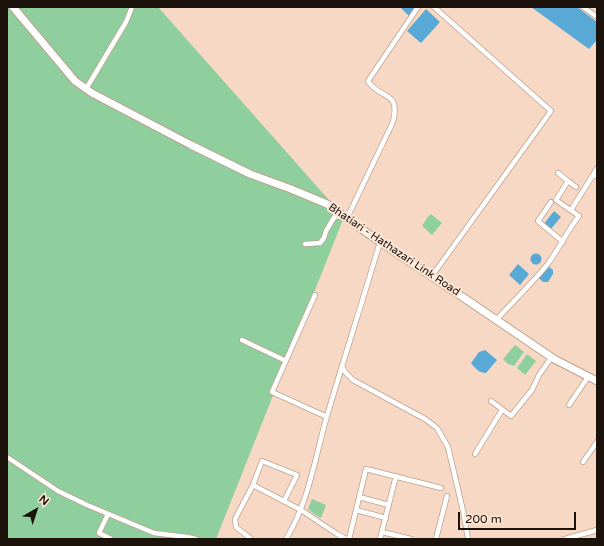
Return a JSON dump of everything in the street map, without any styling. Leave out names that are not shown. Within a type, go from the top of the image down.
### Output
[{"type":"main road","name":"Bhatiari - Hathazari Link Road","points":[[13,7],[75,81],[92,93],[190,145],[250,174],[328,204],[380,242],[551,358],[597,381]]},
{"type":"street","points":[[86,89],[126,22],[132,7]]},
{"type":"street","points":[[305,244],[320,243],[336,216],[347,218],[393,122],[396,111],[393,102],[388,96],[368,81],[418,7]]},
{"type":"street","points":[[432,276],[551,112],[434,7]]},
{"type":"street","points":[[583,7],[597,17]]},
{"type":"street","points":[[571,210],[595,176],[597,168]]},
{"type":"street","points":[[558,173],[576,187]]},
{"type":"street","points":[[496,320],[546,265],[580,216],[556,200],[568,180]]},
{"type":"street","points":[[551,202],[538,221],[563,242]]},
{"type":"street","points":[[286,539],[301,510],[342,366],[380,242]]},
{"type":"street","points":[[315,295],[272,392],[327,417]]},
{"type":"street","points":[[242,340],[286,361]]},
{"type":"street","points":[[491,401],[511,416],[532,390],[539,375],[551,358]]},
{"type":"street","points":[[342,366],[345,372],[353,380],[425,419],[437,428],[448,447],[450,454],[468,539]]},
{"type":"street","points":[[568,405],[588,377]]},
{"type":"street","points":[[476,454],[502,410]]},
{"type":"street","points":[[583,462],[597,442]]},
{"type":"street","points":[[7,457],[58,492],[108,514],[154,533],[187,536],[196,539]]},
{"type":"street","points":[[251,539],[236,527],[235,519],[253,485],[262,461],[297,475],[284,501]]},
{"type":"street","points":[[253,485],[301,510],[337,534],[348,539],[366,468],[441,488]]},
{"type":"street","points":[[380,539],[396,476]]},
{"type":"street","points":[[436,539],[447,496]]},
{"type":"street","points":[[359,497],[389,505]]},
{"type":"street","points":[[356,510],[386,518]]},
{"type":"street","points":[[108,514],[99,533],[111,539]]},
{"type":"street","points":[[565,539],[597,530]]},
{"type":"street","points":[[382,532],[411,539]]},
{"type":"green space","points":[[7,7],[158,7],[344,217],[216,539],[7,539]]},
{"type":"green space","points":[[431,214],[442,223],[432,235],[422,226]]},
{"type":"green space","points":[[515,345],[524,352],[514,366],[508,364],[503,359]]},
{"type":"green space","points":[[527,354],[536,361],[525,375],[517,368]]},
{"type":"green space","points":[[312,499],[326,505],[321,518],[308,509]]},
{"type":"water","points":[[400,7],[415,7],[409,16]]},
{"type":"water","points":[[531,7],[577,7],[597,22],[597,40],[589,49]]},
{"type":"water","points":[[426,9],[440,22],[421,43],[407,31]]},
{"type":"water","points":[[554,211],[561,217],[550,230],[543,225]]},
{"type":"water","points":[[534,254],[538,254],[540,255],[540,263],[534,264],[531,261],[531,257]]},
{"type":"water","points":[[518,264],[529,274],[520,285],[509,275]]},
{"type":"water","points":[[548,266],[553,270],[553,274],[548,282],[543,282],[538,277]]},
{"type":"water","points":[[485,350],[497,360],[486,373],[484,373],[476,369],[471,363],[479,352]]}]
